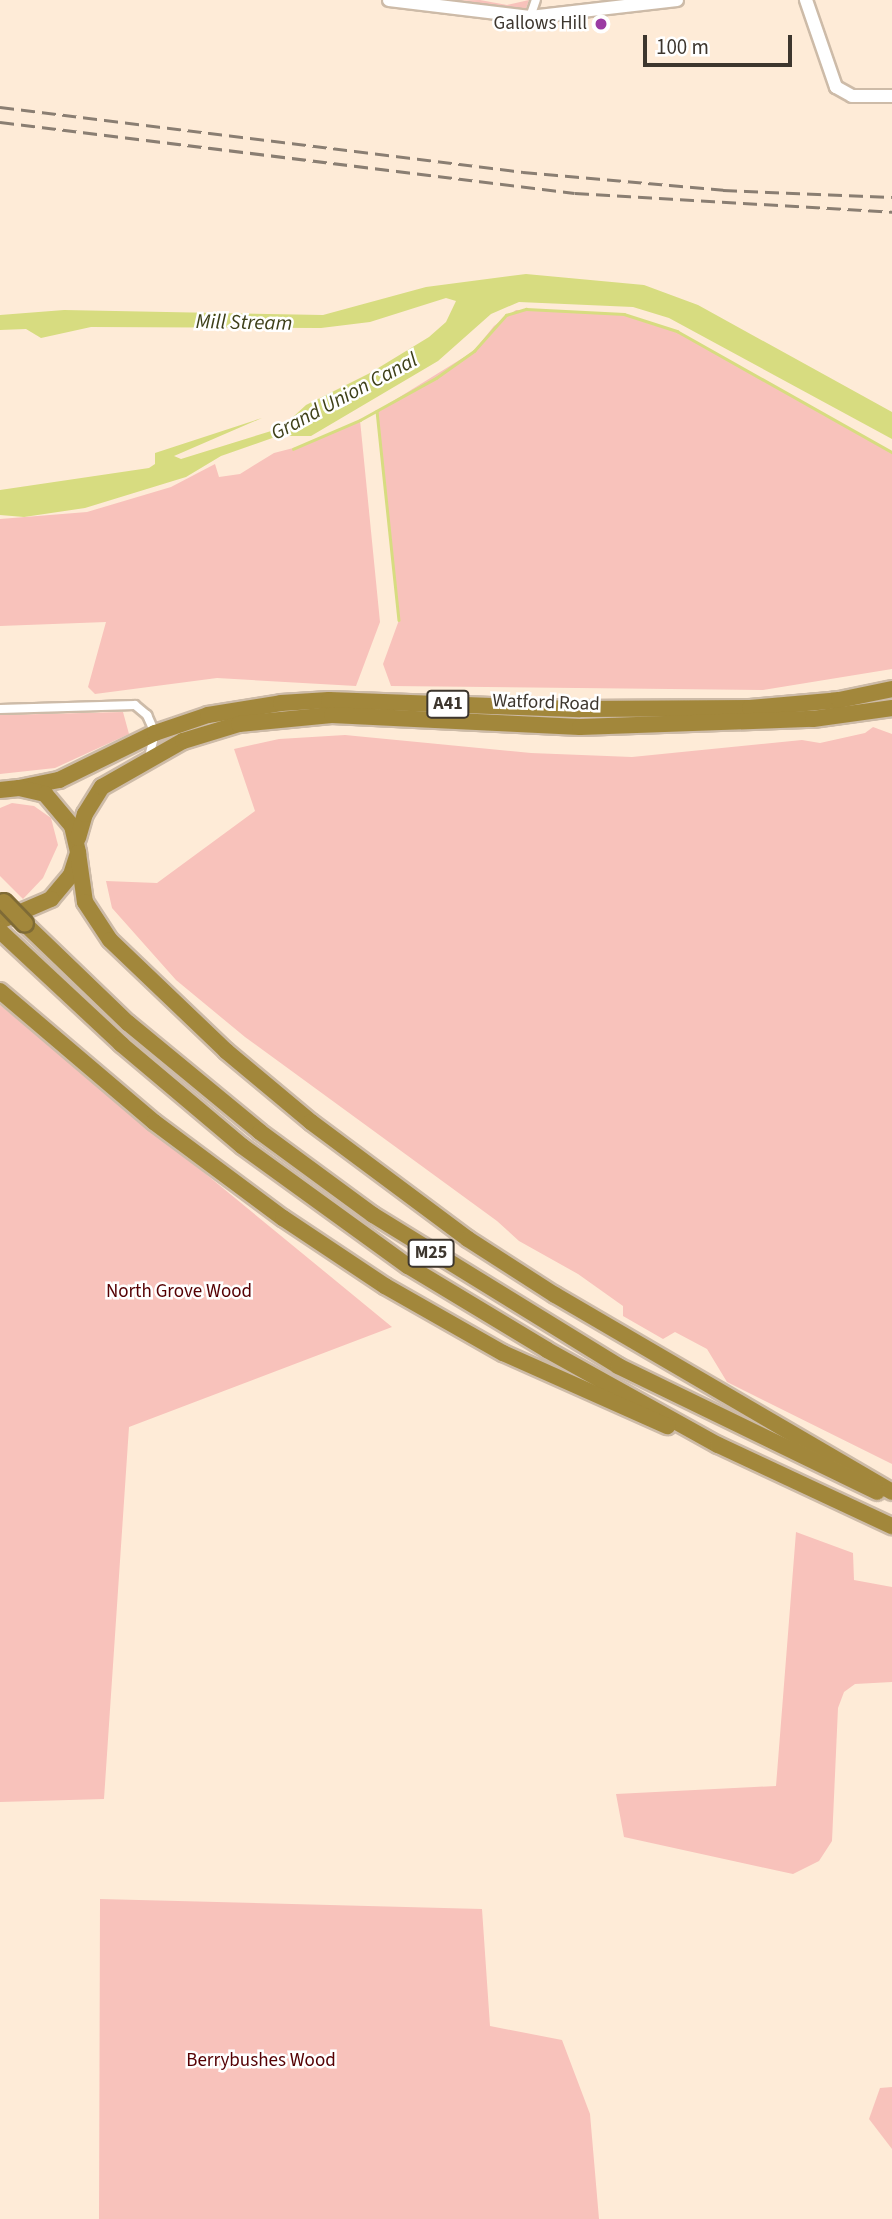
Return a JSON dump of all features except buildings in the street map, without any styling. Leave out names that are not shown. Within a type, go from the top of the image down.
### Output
[{"type":"highway","name":"Watford Road","points":[[6,789],[71,776],[155,733],[208,715],[308,700],[580,709],[750,708],[839,700],[892,689]]},
{"type":"highway","name":"Watford Road","points":[[1,929],[51,899],[71,875],[85,814],[102,787],[149,757],[239,724],[286,717],[580,727],[813,719],[892,708]]},
{"type":"highway","points":[[6,789],[45,794],[53,801],[78,846]]},
{"type":"highway","name":"M25","points":[[78,846],[85,902],[110,940],[226,1051],[311,1122],[430,1211],[555,1295],[892,1492]]},
{"type":"highway","name":"M25","points":[[2,900],[128,1023],[260,1132],[373,1215],[618,1366],[738,1428],[892,1499]]},
{"type":"highway","name":"M25","points":[[1,929],[181,1095],[338,1217],[469,1304],[718,1446]]},
{"type":"highway","name":"M25","points":[[0,991],[155,1122],[283,1218],[385,1286],[503,1353],[644,1418],[718,1446],[892,1526]]},
{"type":"street","points":[[389,0],[530,17],[677,0]]},
{"type":"street","points":[[530,17],[536,0]]},
{"type":"street","points":[[806,0],[836,87],[852,96],[892,96]]},
{"type":"street","points":[[0,709],[126,704],[142,709],[155,733],[149,757]]},
{"type":"green space","points":[[480,0],[507,5],[529,0],[525,11],[441,1]]},
{"type":"green space","points":[[516,310],[624,314],[677,331],[892,452],[892,669],[763,690],[391,686],[383,664],[399,620],[377,411],[474,351],[494,326]]},
{"type":"green space","points":[[360,420],[380,622],[356,686],[217,678],[95,694],[88,687],[106,622],[0,626],[0,519],[87,512],[171,487],[215,464],[219,477],[240,474],[274,453],[305,445]]},
{"type":"green space","points":[[123,712],[129,734],[55,768],[0,774],[0,715]]},
{"type":"green space","points":[[873,727],[892,734],[892,1464],[727,1382],[707,1349],[675,1332],[663,1339],[623,1316],[623,1306],[578,1274],[519,1241],[497,1221],[245,1037],[176,980],[112,908],[106,881],[157,883],[255,811],[234,749],[279,739],[345,735],[531,753],[632,757],[802,740],[820,743],[865,733]]},
{"type":"green space","points":[[12,803],[34,806],[51,818],[58,845],[43,878],[23,899],[0,876],[0,808]]},
{"type":"green space","name":"North Grove Wood","points":[[0,1005],[392,1327],[129,1427],[104,1799],[0,1802]]},
{"type":"green space","points":[[796,1532],[853,1553],[854,1580],[892,1587],[892,1682],[855,1684],[844,1692],[838,1708],[832,1841],[819,1861],[793,1874],[624,1837],[616,1794],[776,1786]]},
{"type":"green space","name":"Berrybushes Wood","points":[[100,1899],[482,1909],[490,2026],[562,2040],[590,2114],[599,2219],[99,2219]]},
{"type":"green space","points":[[892,2087],[892,2149],[869,2119],[880,2088]]},
{"type":"water","points":[[526,274],[644,285],[698,305],[892,412],[892,439],[669,318],[633,307],[519,302],[491,314],[438,361],[311,436],[278,436],[221,456],[186,477],[85,508],[24,517],[0,515],[0,490],[149,468],[155,464],[155,453],[262,418],[174,456],[181,459],[281,428],[306,405],[370,373],[429,337],[446,322],[456,301],[446,298],[370,322],[321,328],[91,327],[41,338],[26,329],[0,330],[0,315],[64,310],[323,315],[426,287]]},
{"type":"waterway","points":[[293,449],[360,420],[436,378],[474,351],[506,315],[526,309],[624,314],[677,331],[892,452]]},
{"type":"waterway","points":[[377,411],[399,620]]},
{"type":"railway","points":[[0,107],[523,172],[723,190],[892,197]]},
{"type":"railway","points":[[0,122],[575,193],[892,212]]},
{"type":"place","name":"Gallows Hill","points":[[601,24]]},
{"type":"water label","name":"Mill Stream","points":[[244,322]]},
{"type":"water label","name":"Grand Union Canal","points":[[344,396]]}]
